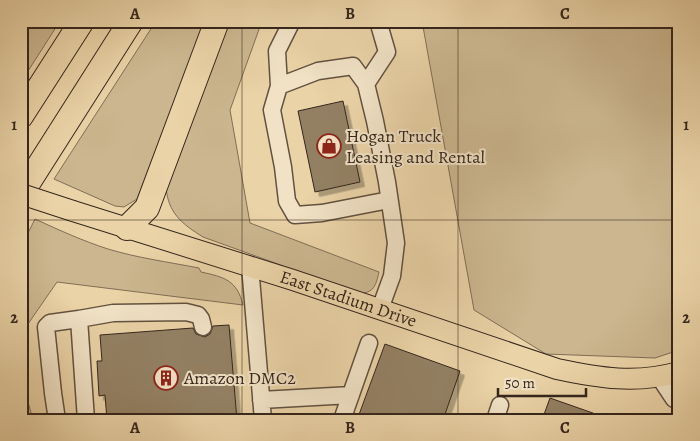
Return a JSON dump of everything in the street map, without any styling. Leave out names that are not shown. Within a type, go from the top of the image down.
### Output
[{"type":"highway","points":[[21,116],[82,21]]},
{"type":"highway","points":[[21,194],[131,21]]},
{"type":"highway","points":[[127,228],[147,208],[217,21]]},
{"type":"main road","name":"East Stadium Drive","points":[[21,194],[250,266],[556,369],[591,377],[623,379],[669,375]]},
{"type":"street","points":[[292,21],[277,51],[279,86],[272,110],[283,167],[287,201],[295,215],[322,213],[389,200]]},
{"type":"street","points":[[366,84],[387,52],[378,21]]},
{"type":"street","points":[[279,86],[318,71],[353,66],[366,84],[375,121],[396,243],[392,276],[380,309]]},
{"type":"street","points":[[250,266],[263,420]]},
{"type":"street","points":[[58,420],[52,393],[46,327],[50,323],[113,313],[186,312],[198,315],[203,327]]},
{"type":"street","points":[[79,319],[86,420]]},
{"type":"street","points":[[342,420],[369,343]]},
{"type":"street","points":[[669,375],[674,399],[679,401]]},
{"type":"street","points":[[262,400],[350,395]]},
{"type":"shaded area","points":[[21,21],[60,21],[21,82]]},
{"type":"shaded area","points":[[156,21],[205,21],[137,199],[124,207],[115,206],[54,179]]},
{"type":"shaded area","points":[[226,21],[262,21],[230,110],[250,223],[379,272],[375,285],[368,292],[358,293],[203,237],[177,217],[173,211],[167,196],[166,187]]},
{"type":"shaded area","points":[[422,21],[679,21],[679,350],[655,358],[546,354],[474,310]]},
{"type":"shaded area","points":[[35,219],[108,249],[199,268],[201,272],[223,278],[233,285],[243,305],[57,282],[21,334],[21,239],[27,235]]},
{"type":"shaded area","points":[[21,376],[33,420],[21,420]]},
{"type":"building","name":"Hogan Truck Leasing and Rental","points":[[343,101],[360,182],[315,192],[298,111]]},
{"type":"building","name":"Amazon DMC2","points":[[229,325],[237,420],[107,420],[105,395],[99,396],[97,361],[102,361],[100,335],[193,328],[196,334],[205,337],[210,334],[213,326]]},
{"type":"building","points":[[385,344],[460,371],[443,420],[357,420]]},
{"type":"building","points":[[550,398],[607,418],[607,420],[542,420]]},
{"type":"place","name":"Hogan Truck Leasing and Rental","points":[[329,146]]},
{"type":"place","name":"Amazon DMC2","points":[[166,378]]}]
